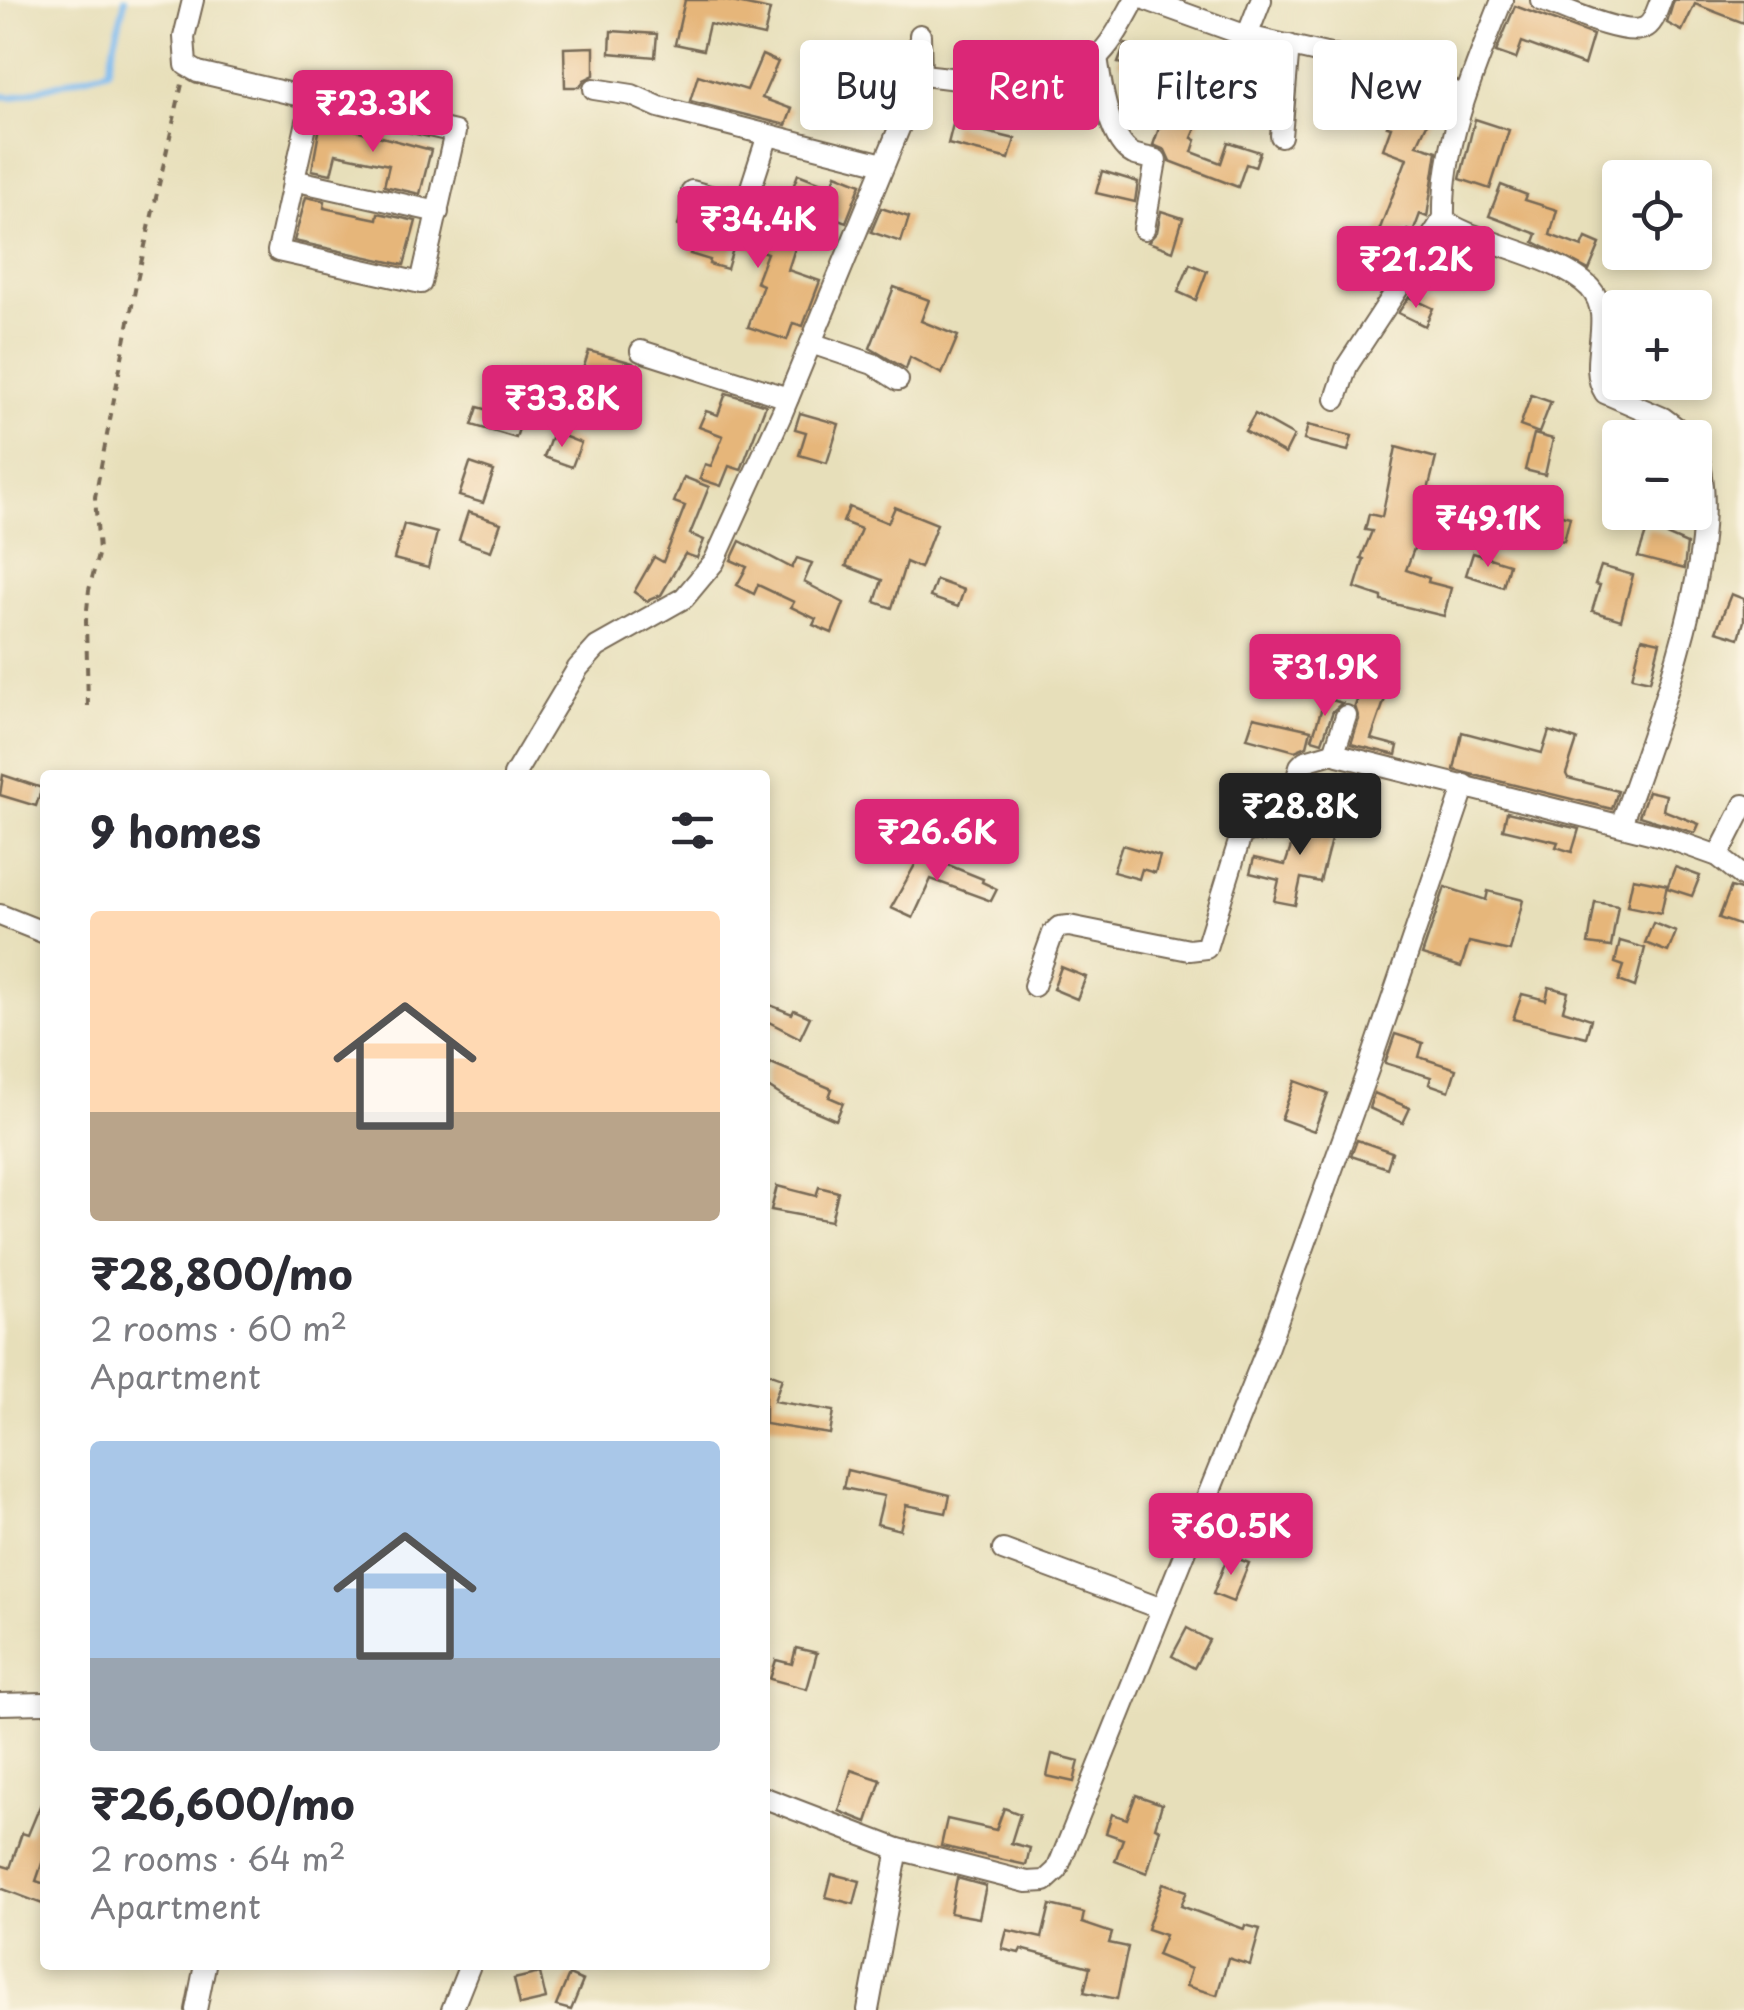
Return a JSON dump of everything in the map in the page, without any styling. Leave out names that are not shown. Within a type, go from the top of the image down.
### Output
[{"type":"street","points":[[193,0],[184,37],[186,64],[198,72],[455,132],[421,283],[278,251],[312,100]]},
{"type":"street","points":[[1099,55],[1136,0]]},
{"type":"street","points":[[1147,0],[1264,40]]},
{"type":"street","points":[[1248,36],[1261,0]]},
{"type":"street","points":[[1336,399],[1347,366],[1444,218],[1446,180],[1465,96],[1502,0]]},
{"type":"street","points":[[1541,0],[1607,25],[1638,29],[1652,21],[1661,0]]},
{"type":"street","points":[[920,34],[920,40]]},
{"type":"street","points":[[1293,47],[1405,72],[1465,96]]},
{"type":"street","points":[[1099,67],[1109,116],[1121,142],[1135,155],[1156,160],[1144,229]]},
{"type":"street","points":[[594,89],[632,95],[659,107],[883,164]]},
{"type":"street","points":[[517,770],[578,668],[597,647],[684,598],[714,562],[788,398],[898,130]]},
{"type":"street","points":[[1281,136],[1282,130]]},
{"type":"street","points":[[692,191],[745,206],[768,135]]},
{"type":"street","points":[[294,180],[438,212]]},
{"type":"street","points":[[1444,218],[1453,228],[1526,251],[1570,271],[1591,290],[1600,303],[1597,371],[1605,393],[1665,420]]},
{"type":"street","points":[[810,343],[858,358],[898,380]]},
{"type":"street","points":[[641,351],[788,398]]},
{"type":"street","points":[[1621,825],[1666,692],[1697,576],[1703,530]]},
{"type":"street","points":[[1336,752],[1346,716]]},
{"type":"street","points":[[1336,752],[1338,756],[1621,825],[1718,856],[1744,877]]},
{"type":"street","points":[[1034,986],[1053,933],[1059,927],[1188,950],[1206,948],[1241,835],[1251,830],[1281,831],[1300,766],[1305,760],[1336,752]]},
{"type":"street","points":[[770,1800],[898,1849],[1027,1882],[1045,1881],[1057,1870],[1280,1312],[1465,785]]},
{"type":"street","points":[[1718,856],[1744,805]]},
{"type":"street","points":[[0,915],[40,930]]},
{"type":"street","points":[[1003,1550],[1162,1609]]},
{"type":"street","points":[[0,1704],[40,1703]]},
{"type":"street","points":[[868,2010],[898,1849]]},
{"type":"street","points":[[196,2010],[204,1970]]},
{"type":"street","points":[[452,2010],[468,1970]]},
{"type":"path","points":[[88,706],[86,620],[99,551],[95,497],[136,286],[186,64]]},
{"type":"building","points":[[685,0],[723,0],[770,10],[764,36],[709,24],[703,50],[675,44]]},
{"type":"building","points":[[1674,0],[1744,0],[1744,23],[1695,4],[1682,31],[1667,23]]},
{"type":"building","points":[[1515,6],[1593,35],[1584,65],[1522,42],[1516,59],[1496,52]]},
{"type":"building","points":[[611,31],[657,34],[655,57],[610,53]]},
{"type":"building","points":[[594,47],[594,75],[580,87],[565,87],[564,48]]},
{"type":"building","points":[[762,55],[778,62],[762,98],[792,109],[786,125],[690,101],[698,75],[747,90]]},
{"type":"building","points":[[1475,119],[1509,130],[1490,189],[1460,179]]},
{"type":"building","points":[[321,121],[431,150],[420,194],[384,186],[389,165],[336,154],[331,174],[312,170]]},
{"type":"building","points":[[953,124],[953,130],[978,130],[1015,139],[1009,159],[948,144]]},
{"type":"building","points":[[1158,130],[1195,130],[1192,152],[1221,163],[1228,142],[1260,152],[1255,167],[1246,164],[1238,187],[1170,161],[1165,150],[1153,145]]},
{"type":"building","points":[[1390,130],[1424,130],[1417,145],[1437,151],[1427,217],[1420,214],[1413,233],[1407,230],[1395,266],[1369,257],[1407,158],[1383,149]]},
{"type":"building","points":[[1102,171],[1138,182],[1135,202],[1096,193]]},
{"type":"building","points":[[798,174],[832,187],[836,174],[861,184],[846,222],[822,213],[825,207],[790,195]]},
{"type":"building","points":[[1501,185],[1527,195],[1525,200],[1557,210],[1550,235],[1582,247],[1586,238],[1600,244],[1589,270],[1534,242],[1537,234],[1489,216]]},
{"type":"building","points":[[306,197],[325,201],[324,208],[377,219],[378,213],[416,221],[404,265],[294,241]]},
{"type":"building","points":[[881,208],[909,217],[901,242],[871,232]]},
{"type":"building","points":[[682,210],[797,242],[788,270],[820,281],[803,326],[793,323],[787,340],[748,327],[763,285],[756,282],[767,253],[735,242],[727,269],[709,264],[710,260],[690,254],[697,232],[678,226]]},
{"type":"building","points":[[1161,211],[1183,218],[1173,251],[1148,242],[1157,232]]},
{"type":"building","points":[[1190,264],[1207,271],[1196,300],[1178,292]]},
{"type":"building","points":[[894,287],[929,300],[921,321],[958,336],[942,374],[910,357],[906,369],[870,348]]},
{"type":"building","points":[[1409,297],[1433,308],[1425,326],[1398,313]]},
{"type":"building","points":[[589,351],[633,363],[623,413],[596,405],[604,376],[583,369]]},
{"type":"building","points":[[726,393],[766,405],[741,470],[729,466],[721,486],[700,479],[705,464],[711,466],[723,436],[699,427],[706,411],[718,415]]},
{"type":"building","points":[[1531,395],[1551,402],[1539,433],[1520,426]]},
{"type":"building","points":[[478,407],[522,419],[516,438],[472,425]]},
{"type":"building","points":[[800,413],[839,424],[827,463],[799,455],[806,432],[795,429]]},
{"type":"building","points":[[1255,414],[1294,436],[1285,454],[1245,431]]},
{"type":"building","points":[[1308,425],[1352,436],[1348,451],[1304,440]]},
{"type":"building","points":[[553,432],[581,443],[572,467],[544,457]]},
{"type":"building","points":[[1534,434],[1553,439],[1545,475],[1525,470]]},
{"type":"building","points":[[1396,447],[1436,458],[1427,514],[1406,570],[1451,588],[1444,616],[1382,601],[1382,597],[1355,588],[1372,531],[1365,530],[1369,514],[1382,517]]},
{"type":"building","points":[[470,463],[494,471],[483,503],[459,496]]},
{"type":"building","points":[[684,477],[709,487],[690,534],[704,540],[697,558],[685,554],[661,595],[647,601],[634,592],[654,557],[663,562],[685,506],[674,502]]},
{"type":"building","points":[[849,507],[888,523],[895,507],[937,524],[920,568],[906,562],[892,608],[875,602],[882,580],[846,566],[861,529],[843,522]]},
{"type":"building","points":[[468,512],[501,523],[491,551],[459,540]]},
{"type":"building","points":[[1549,512],[1570,517],[1564,541],[1543,536]]},
{"type":"building","points":[[404,524],[437,533],[428,568],[394,559]]},
{"type":"building","points":[[1647,530],[1687,544],[1684,569],[1638,557]]},
{"type":"building","points":[[740,541],[792,568],[797,558],[812,563],[804,582],[844,603],[832,633],[813,625],[816,619],[791,607],[794,602],[758,585],[754,594],[737,585],[747,567],[731,560]]},
{"type":"building","points":[[1473,553],[1509,564],[1503,587],[1466,575]]},
{"type":"building","points":[[1601,566],[1633,575],[1621,620],[1592,611]]},
{"type":"building","points":[[936,580],[964,590],[958,607],[930,597]]},
{"type":"building","points":[[1731,594],[1744,599],[1739,638],[1716,631]]},
{"type":"building","points":[[1642,638],[1660,642],[1650,681],[1632,677]]},
{"type":"building","points":[[1361,690],[1385,699],[1371,739],[1398,746],[1396,755],[1351,744],[1359,719],[1355,706]]},
{"type":"building","points":[[1325,698],[1342,703],[1333,711],[1322,742],[1312,739]]},
{"type":"building","points":[[1254,717],[1311,730],[1307,746],[1295,751],[1247,738]]},
{"type":"building","points":[[1549,731],[1577,740],[1568,778],[1618,791],[1612,809],[1454,770],[1462,732],[1542,753]]},
{"type":"building","points":[[1239,774],[1282,783],[1274,817],[1230,814]]},
{"type":"building","points":[[3,775],[40,787],[36,806],[0,795]]},
{"type":"building","points":[[1648,791],[1666,795],[1663,810],[1699,824],[1695,833],[1639,816]]},
{"type":"building","points":[[1303,811],[1336,820],[1320,882],[1301,878],[1295,905],[1274,901],[1279,880],[1250,873],[1254,858],[1285,865]]},
{"type":"building","points":[[1507,812],[1579,829],[1572,852],[1556,847],[1558,842],[1503,829]]},
{"type":"building","points":[[1122,845],[1160,856],[1155,873],[1142,869],[1139,879],[1113,872]]},
{"type":"building","points":[[921,854],[983,879],[982,882],[997,889],[991,901],[931,879],[913,918],[891,908]]},
{"type":"building","points":[[1675,867],[1700,876],[1692,896],[1667,888]]},
{"type":"building","points":[[1633,878],[1667,885],[1661,913],[1627,906]]},
{"type":"building","points":[[1445,887],[1486,900],[1488,891],[1523,900],[1510,951],[1469,942],[1461,967],[1422,955]]},
{"type":"building","points":[[1731,887],[1744,891],[1744,927],[1719,918]]},
{"type":"building","points":[[1595,902],[1618,906],[1611,947],[1588,944]]},
{"type":"building","points":[[1653,923],[1676,932],[1668,952],[1645,943]]},
{"type":"building","points":[[1620,941],[1645,948],[1635,987],[1619,981],[1624,966],[1615,963]]},
{"type":"building","points":[[1061,967],[1086,977],[1077,999],[1053,989]]},
{"type":"building","points":[[1549,987],[1568,992],[1563,1010],[1591,1019],[1586,1037],[1513,1019],[1522,994],[1546,1000]]},
{"type":"building","points":[[770,1005],[810,1017],[800,1038],[770,1023]]},
{"type":"building","points":[[1395,1034],[1423,1043],[1419,1057],[1456,1069],[1449,1091],[1429,1084],[1431,1077],[1385,1063]]},
{"type":"building","points":[[770,1065],[832,1089],[829,1097],[843,1103],[836,1120],[770,1088]]},
{"type":"building","points":[[1295,1081],[1328,1093],[1314,1131],[1281,1119]]},
{"type":"building","points":[[1374,1093],[1410,1108],[1403,1123],[1369,1108]]},
{"type":"building","points":[[1357,1140],[1392,1152],[1387,1168],[1351,1156]]},
{"type":"building","points":[[777,1186],[816,1196],[819,1187],[838,1192],[831,1221],[771,1210]]},
{"type":"building","points":[[770,1374],[782,1378],[774,1401],[834,1411],[830,1434],[770,1425]]},
{"type":"building","points":[[847,1470],[950,1495],[946,1513],[906,1505],[900,1530],[877,1524],[884,1496],[843,1488]]},
{"type":"building","points":[[1228,1555],[1249,1563],[1233,1602],[1213,1594]]},
{"type":"building","points":[[1187,1628],[1209,1640],[1194,1668],[1172,1656]]},
{"type":"building","points":[[796,1648],[817,1653],[807,1689],[770,1679],[776,1660],[792,1664]]},
{"type":"building","points":[[1052,1754],[1079,1761],[1074,1782],[1047,1776]]},
{"type":"building","points":[[851,1770],[881,1780],[867,1822],[839,1811]]},
{"type":"building","points":[[1136,1795],[1162,1804],[1155,1827],[1160,1829],[1147,1873],[1115,1861],[1123,1839],[1106,1833],[1112,1814],[1127,1819]]},
{"type":"building","points":[[40,1806],[40,1869],[36,1881],[40,1882],[40,1903],[0,1888],[0,1865],[10,1868],[22,1833],[28,1835]]},
{"type":"building","points":[[1004,1808],[1020,1814],[1011,1843],[1030,1848],[1026,1865],[941,1846],[947,1819],[996,1830]]},
{"type":"building","points":[[832,1874],[860,1881],[854,1904],[826,1897]]},
{"type":"building","points":[[957,1878],[986,1886],[979,1918],[950,1913]]},
{"type":"building","points":[[1163,1883],[1187,1891],[1181,1906],[1244,1929],[1245,1925],[1260,1929],[1250,1965],[1228,1958],[1217,1995],[1186,1986],[1191,1969],[1157,1955],[1165,1935],[1147,1929]]},
{"type":"building","points":[[1050,1905],[1084,1913],[1082,1923],[1112,1933],[1109,1943],[1128,1947],[1117,1999],[1084,1992],[1090,1967],[1021,1949],[1019,1953],[1002,1949],[1007,1930],[1042,1938]]},
{"type":"building","points":[[540,1973],[546,1999],[520,2005],[514,1979]]},
{"type":"building","points":[[569,1975],[583,1981],[571,2010],[556,2006]]},
{"type":"waterway","points":[[0,96],[12,97],[108,70],[125,0]]}]
